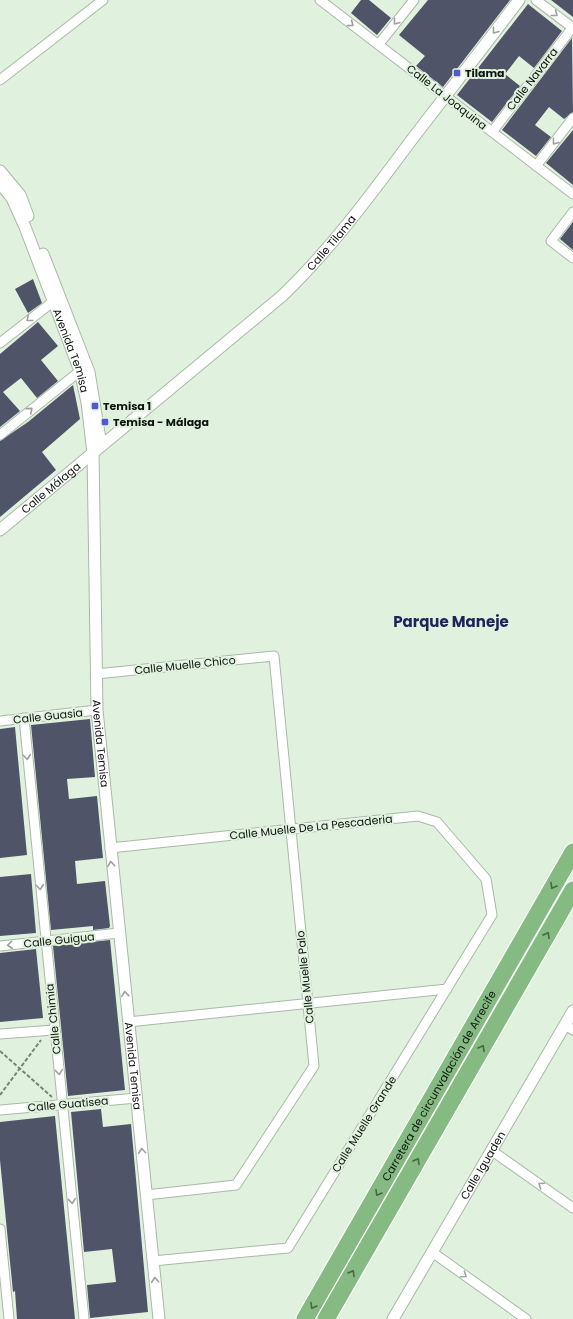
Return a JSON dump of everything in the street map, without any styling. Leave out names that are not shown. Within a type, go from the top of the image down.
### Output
[{"type":"highway","name":"Carretera de circunvalación de Arrecife","points":[[305,1319],[573,852]]},
{"type":"highway","name":"Carretera de circunvalación de Arrecife","points":[[326,1319],[573,890]]},
{"type":"street","points":[[0,80],[103,0]]},
{"type":"street","name":"Calle La Joaquina","points":[[320,0],[446,95],[573,194]]},
{"type":"street","points":[[379,44],[414,0]]},
{"type":"street","name":"Calle Tilama","points":[[97,449],[282,296],[306,273],[330,246],[519,0]]},
{"type":"street","points":[[536,0],[573,28]]},
{"type":"street","name":"Calle Navarra","points":[[492,132],[573,28]]},
{"type":"street","points":[[536,166],[573,118]]},
{"type":"street","name":"Avenida Temisa","points":[[0,171],[20,196],[57,299],[80,371],[97,449]]},
{"type":"street","name":"Avenida Temisa","points":[[0,183],[12,198],[92,379],[97,449],[97,710],[159,1319]]},
{"type":"street","points":[[573,212],[551,241],[573,258]]},
{"type":"street","points":[[1,341],[57,299]]},
{"type":"street","points":[[0,435],[80,371]]},
{"type":"street","name":"Calle Málaga","points":[[0,530],[97,449]]},
{"type":"street","name":"Calle Muelle Chico","points":[[96,674],[274,656]]},
{"type":"street","name":"Calle Muelle Palo","points":[[146,1195],[236,1185],[314,1066],[274,656]]},
{"type":"street","name":"Calle Guasia","points":[[0,721],[97,710]]},
{"type":"street","name":"Calle Chimia","points":[[24,718],[45,941],[84,1319]]},
{"type":"street","name":"Calle Muelle De La Pescaderia","points":[[110,848],[418,816],[437,822],[486,879]]},
{"type":"street","name":"Calle Muelle Grande","points":[[153,1261],[288,1248],[492,915],[486,879]]},
{"type":"street","name":"Calle Guigua","points":[[0,946],[119,933]]},
{"type":"street","points":[[128,1022],[447,989]]},
{"type":"street","name":"Calle Iguaden","points":[[393,1319],[491,1150],[569,1027],[573,1011]]},
{"type":"street","points":[[0,1034],[54,1030]]},
{"type":"street","name":"Calle Guatisea","points":[[0,1110],[137,1098]]},
{"type":"street","points":[[491,1150],[573,1208]]},
{"type":"street","points":[[0,1229],[9,1319]]},
{"type":"street","points":[[432,1252],[526,1319]]},
{"type":"path","points":[[0,1095],[43,1038]]},
{"type":"path","points":[[0,1051],[54,1098]]},
{"type":"building","points":[[361,0],[369,0],[391,18],[377,35],[351,13]]},
{"type":"building","points":[[428,0],[510,0],[443,87],[416,66],[425,56],[399,35]]},
{"type":"building","points":[[551,0],[573,0],[573,17]]},
{"type":"building","points":[[528,4],[562,31],[534,68],[519,56],[505,74],[520,86],[492,122],[457,95]]},
{"type":"building","points":[[572,38],[573,112],[564,119],[549,107],[535,125],[551,137],[536,156],[502,130]]},
{"type":"building","points":[[573,130],[573,185],[546,163]]},
{"type":"building","points":[[573,222],[573,250],[560,239]]},
{"type":"building","points":[[33,279],[42,303],[28,313],[15,289]]},
{"type":"building","points":[[38,322],[58,346],[41,360],[58,381],[37,398],[21,378],[3,392],[20,411],[0,427],[0,354]]},
{"type":"building","points":[[73,385],[80,419],[42,452],[56,470],[0,517],[0,441],[28,422]]},
{"type":"building","points":[[90,719],[95,777],[67,779],[69,799],[97,796],[103,858],[75,861],[77,884],[105,881],[110,926],[109,928],[93,930],[93,926],[51,930],[31,725]]},
{"type":"building","points":[[15,727],[27,855],[0,858],[0,729]]},
{"type":"building","points":[[31,874],[36,933],[0,936],[0,877]]},
{"type":"building","points":[[110,940],[125,1090],[68,1096],[53,946]]},
{"type":"building","points":[[36,949],[43,1018],[0,1022],[0,953]]},
{"type":"building","points":[[101,1109],[103,1127],[131,1124],[148,1312],[90,1318],[87,1285],[116,1282],[112,1249],[84,1252],[71,1112]]},
{"type":"building","points":[[55,1116],[75,1319],[17,1319],[0,1160],[0,1122]]},
{"type":"place","name":"Tilama","points":[[457,73]]},
{"type":"place","name":"Temisa 1","points":[[95,406]]},
{"type":"place","name":"Temisa - Málaga","points":[[105,422]]},
{"type":"district","name":"Parque Maneje","points":[[451,621]]}]
